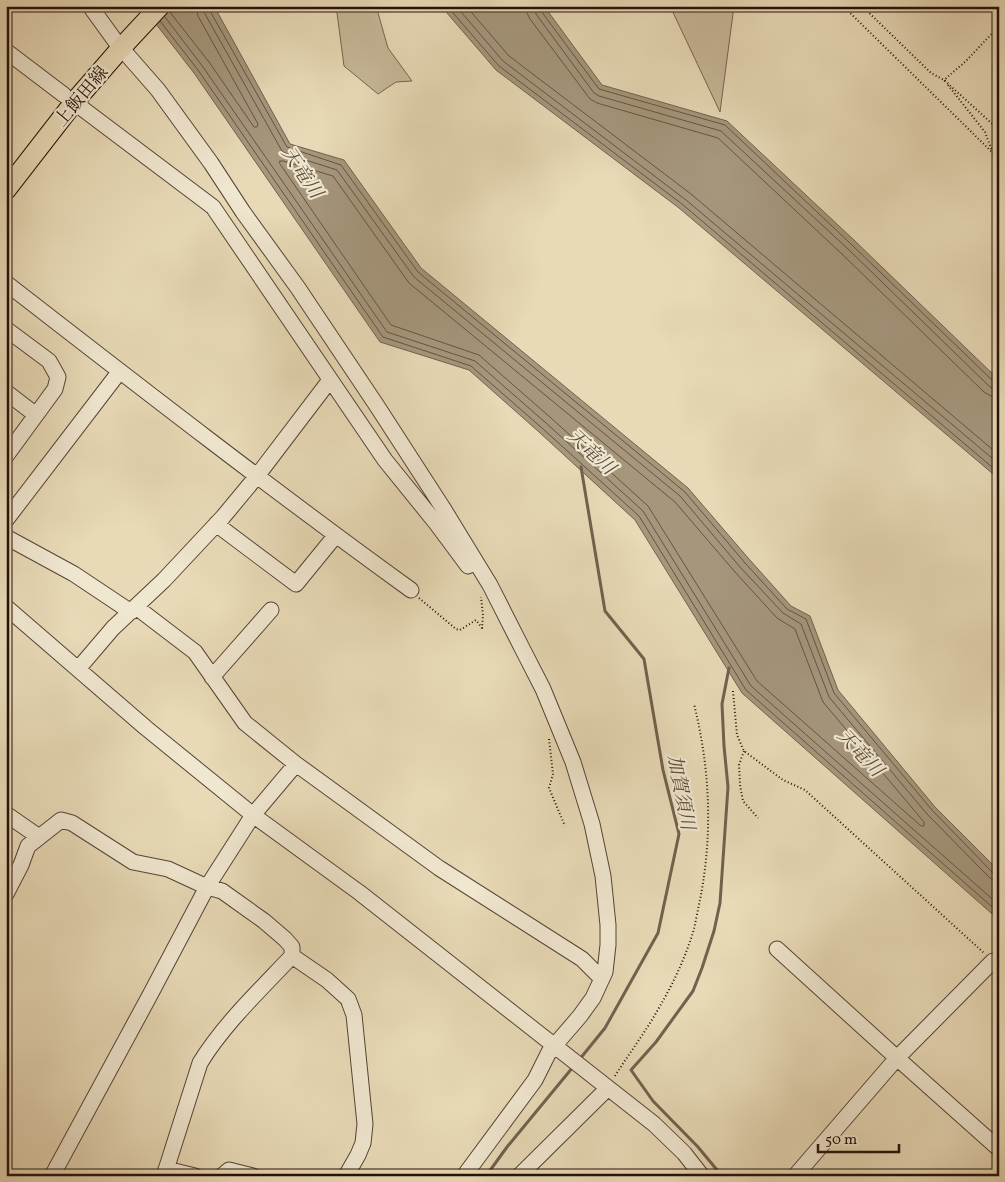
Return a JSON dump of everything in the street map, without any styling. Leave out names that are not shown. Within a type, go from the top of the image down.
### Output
[{"type":"main road","name":"上飯田線","points":[[6,190],[75,101],[160,6]]},
{"type":"street","points":[[90,6],[125,44],[211,163],[243,212],[298,288],[443,508],[490,584],[524,650],[547,698],[573,762],[592,824],[603,876],[608,945],[605,972],[593,998],[554,1049],[535,1080],[464,1176]]},
{"type":"street","points":[[6,51],[64,95]]},
{"type":"street","points":[[79,106],[213,207],[385,460],[477,577],[490,584]]},
{"type":"street","points":[[6,283],[257,476],[411,590]]},
{"type":"street","points":[[8,334],[49,361],[58,377],[56,389],[9,446]]},
{"type":"street","points":[[6,520],[120,372]]},
{"type":"street","points":[[78,669],[113,628],[164,580],[216,524],[257,476],[330,380]]},
{"type":"street","points":[[6,392],[36,414]]},
{"type":"street","points":[[216,524],[296,584],[336,535]]},
{"type":"street","points":[[6,537],[133,609],[195,652],[245,723],[296,764],[439,868],[582,959],[602,979]]},
{"type":"street","points":[[6,607],[146,728],[253,816],[360,893],[554,1049],[654,1124],[684,1153],[702,1176]]},
{"type":"street","points":[[212,677],[271,610]]},
{"type":"street","points":[[52,1176],[207,887],[253,816],[296,764]]},
{"type":"street","points":[[6,814],[40,837]]},
{"type":"street","points":[[6,894],[22,865],[28,846],[61,820],[72,824],[133,862],[168,869],[207,887],[222,891],[264,921],[292,947],[292,956],[208,1048],[200,1063],[165,1172],[195,1176]]},
{"type":"street","points":[[776,949],[999,1149]]},
{"type":"street","points":[[292,956],[327,980],[348,999],[354,1015],[365,1124],[363,1143],[346,1176]]},
{"type":"street","points":[[795,1176],[897,1058],[993,961]]},
{"type":"street","points":[[519,1176],[607,1087]]},
{"type":"street","points":[[222,1176],[229,1170],[253,1176]]},
{"type":"path","points":[[782,6],[786,9]]},
{"type":"path","points":[[843,6],[999,159]]},
{"type":"path","points":[[862,6],[931,73],[944,80],[999,130]]},
{"type":"path","points":[[944,80],[966,61],[999,26]]},
{"type":"path","points":[[944,80],[985,132],[993,153]]},
{"type":"path","points":[[411,590],[456,630],[460,630],[476,620],[482,628],[481,597],[485,604]]},
{"type":"path","points":[[733,691],[736,735],[744,750],[783,780],[805,790],[993,961]]},
{"type":"path","points":[[607,1087],[660,1007],[684,958],[694,928],[704,878],[708,808],[706,768],[694,704]]},
{"type":"path","points":[[549,733],[553,774],[549,788],[565,826]]},
{"type":"path","points":[[744,750],[739,765],[743,801],[758,818]]},
{"type":"shaded area","points":[[329,6],[376,6],[388,48],[412,81],[396,82],[378,94],[344,66],[337,13]]},
{"type":"shaded area","points":[[670,6],[734,6],[720,112]]},
{"type":"water","name":"天竜川","points":[[139,6],[214,6],[290,144],[344,160],[421,268],[688,488],[791,606],[810,616],[838,690],[935,807],[999,871],[999,920],[742,693],[635,520],[469,370],[380,342],[194,73],[156,24]]},
{"type":"water","points":[[441,6],[544,6],[602,85],[727,121],[999,380],[999,479],[679,208],[496,70]]},
{"type":"waterway","name":"加賀須川","points":[[579,1060],[605,1028],[658,933],[679,834],[663,770],[644,659],[605,611],[581,467]]},
{"type":"waterway","points":[[722,1176],[698,1147],[653,1101],[631,1070],[656,1042],[693,991],[714,931],[720,903],[728,787],[722,704],[729,668]]},
{"type":"waterway","name":"加賀須川","points":[[486,1176],[507,1147],[573,1067]]}]
